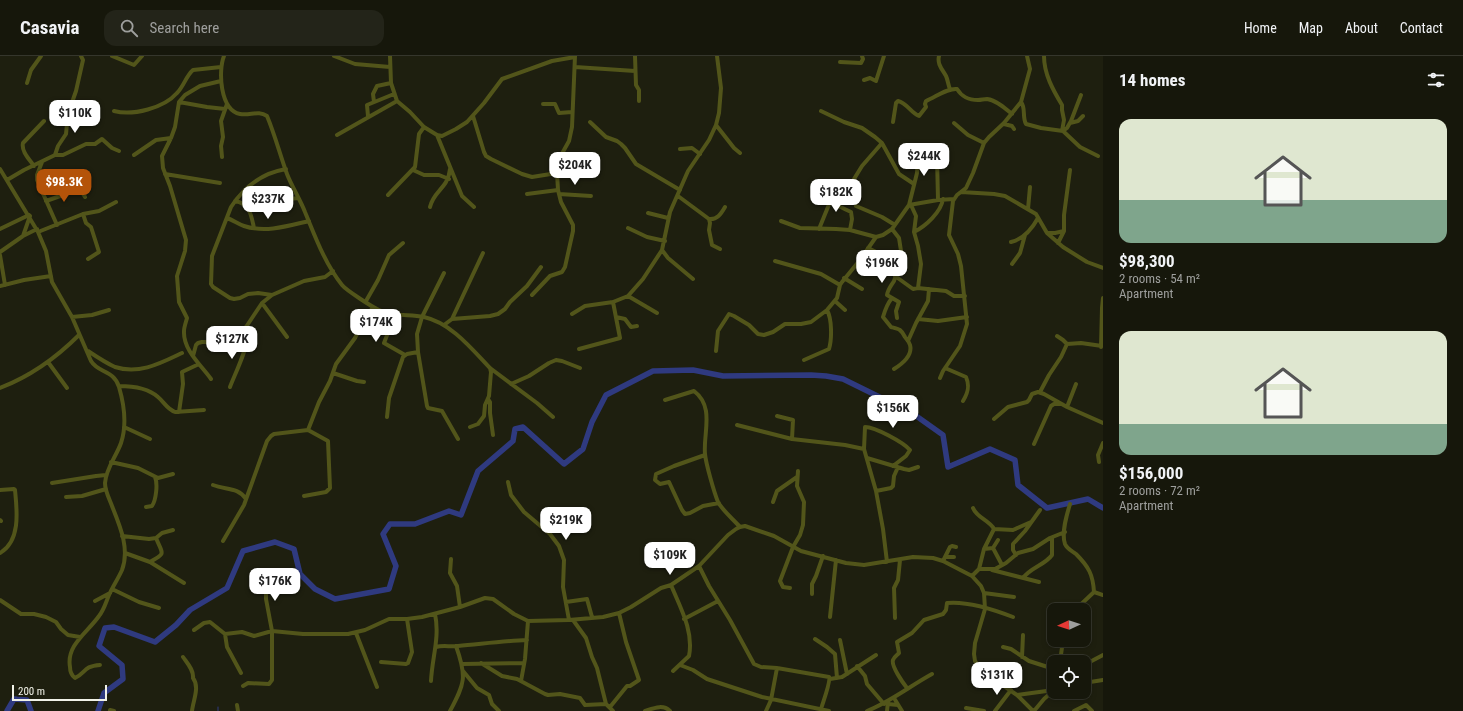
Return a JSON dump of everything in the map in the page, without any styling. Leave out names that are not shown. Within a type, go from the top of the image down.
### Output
[{"type":"street","points":[[27,83],[31,70],[41,56]]},
{"type":"street","points":[[55,155],[58,146],[66,134],[68,114],[76,91],[83,56]]},
{"type":"street","points":[[112,56],[134,65],[142,56]]},
{"type":"street","points":[[224,56],[221,67],[221,81],[227,104],[233,111],[239,114],[259,113],[267,116],[286,170],[298,198],[333,271],[345,288],[373,307],[387,314],[422,317],[444,325],[467,344],[490,368],[545,409],[553,417]]},
{"type":"street","points":[[334,56],[355,64],[390,67]]},
{"type":"street","points":[[390,56],[391,83],[396,101],[410,112],[424,127],[437,135],[442,136],[450,133],[467,122],[484,103],[502,78],[552,61],[575,57],[571,134],[559,159],[557,173],[559,192],[563,208],[573,225],[573,231],[565,267],[561,273],[550,276],[532,295]]},
{"type":"street","points":[[635,56],[636,84],[639,90],[639,101]]},
{"type":"street","points":[[572,314],[585,306],[613,302],[628,296],[643,279],[662,250],[665,241],[668,218],[680,190],[688,172],[716,125],[719,113],[720,88],[717,56]]},
{"type":"street","points":[[840,62],[861,62],[863,59],[862,56]]},
{"type":"street","points":[[864,80],[870,78],[876,81],[884,56]]},
{"type":"street","points":[[939,56],[939,64],[950,89]]},
{"type":"street","points":[[940,378],[963,339],[967,317],[960,258],[949,236],[954,200],[966,188],[984,143],[1004,124],[1021,102],[1030,69],[1027,56]]},
{"type":"street","points":[[1044,56],[1046,72],[1056,96],[1062,105],[1064,120],[1063,131]]},
{"type":"street","points":[[114,111],[132,113],[159,105],[176,94],[190,72],[193,70],[221,67]]},
{"type":"street","points":[[575,67],[635,71]]},
{"type":"street","points":[[211,380],[193,356],[185,338],[184,330],[187,318],[179,302],[177,276],[185,251],[186,240],[170,186],[162,168],[162,156],[172,138],[179,102],[185,95],[200,86],[221,81]]},
{"type":"street","points":[[374,102],[373,94],[377,86],[391,83]]},
{"type":"street","points":[[893,122],[896,103],[898,101],[910,108],[917,116],[919,116],[926,108],[926,100],[950,89],[957,89],[960,94],[968,99],[987,99],[992,101],[1012,114]]},
{"type":"street","points":[[368,116],[367,106],[394,94]]},
{"type":"street","points":[[1063,131],[1070,123],[1081,95]]},
{"type":"street","points":[[337,135],[396,101]]},
{"type":"street","points":[[179,102],[225,109]]},
{"type":"street","points":[[1021,102],[1024,106],[1024,119],[1026,124],[1063,131],[1080,147],[1098,156]]},
{"type":"street","points":[[222,157],[221,146],[223,137],[221,121],[227,104]]},
{"type":"street","points":[[543,104],[555,104],[559,113],[572,112]]},
{"type":"street","points":[[821,111],[844,122],[862,128],[882,143],[899,174],[914,184]]},
{"type":"street","points":[[472,116],[486,156],[522,174],[532,177],[557,173]]},
{"type":"street","points":[[1070,123],[1078,121],[1083,116]]},
{"type":"street","points":[[34,166],[23,150],[22,146],[23,143],[44,121]]},
{"type":"street","points":[[590,122],[606,137],[617,141],[636,164],[680,190]]},
{"type":"street","points":[[954,123],[968,135],[984,143]]},
{"type":"street","points":[[1004,124],[1012,126],[1014,129]]},
{"type":"street","points":[[716,125],[740,154]]},
{"type":"street","points":[[388,195],[413,170],[417,162],[419,134],[424,127]]},
{"type":"street","points":[[437,135],[462,196],[474,207]]},
{"type":"street","points":[[134,155],[156,140],[172,138]]},
{"type":"street","points":[[7,180],[55,155],[63,155],[86,144],[95,144],[102,139],[112,148],[119,151]]},
{"type":"street","points":[[854,179],[862,166],[882,143]]},
{"type":"street","points":[[781,221],[800,228],[850,230],[876,237],[883,235],[893,227],[910,205],[919,146]]},
{"type":"street","points":[[680,148],[692,148],[700,154]]},
{"type":"street","points":[[937,157],[938,200]]},
{"type":"street","points":[[42,162],[37,175],[37,180],[57,225]]},
{"type":"street","points":[[430,207],[433,198],[449,178],[451,167]]},
{"type":"street","points":[[272,295],[258,293],[248,294],[234,299],[213,287],[211,284],[212,256],[235,201],[256,180],[273,172],[286,170]]},
{"type":"street","points":[[413,170],[424,175],[439,175],[449,178]]},
{"type":"street","points":[[1058,243],[1064,230],[1064,215],[1070,170]]},
{"type":"street","points":[[1,172],[38,230],[49,261],[52,282],[72,317],[93,364],[109,373],[116,379],[124,408],[124,428],[121,442],[106,475],[106,489],[122,536],[125,559],[123,567],[98,617],[80,637],[72,650],[69,666],[72,675],[76,677],[88,667],[100,665]]},
{"type":"street","points":[[165,174],[220,183]]},
{"type":"street","points":[[1028,209],[1030,187]]},
{"type":"street","points":[[46,202],[79,189],[81,189],[85,197]]},
{"type":"street","points":[[526,194],[559,192],[591,196]]},
{"type":"street","points":[[813,192],[828,198],[830,202],[852,212],[850,230]]},
{"type":"street","points":[[961,192],[1000,194],[1005,196],[1036,214],[1047,233],[1058,243],[1092,265],[1103,268]]},
{"type":"street","points":[[678,196],[709,219],[714,219],[717,217],[725,207]]},
{"type":"street","points":[[235,201],[245,204],[298,198]]},
{"type":"street","points":[[910,205],[943,199],[954,200]]},
{"type":"street","points":[[914,232],[923,227],[938,212],[942,205],[943,199]]},
{"type":"street","points":[[0,252],[23,236],[57,225],[83,214],[99,211],[116,202]]},
{"type":"street","points":[[819,229],[830,202]]},
{"type":"street","points":[[245,204],[250,212],[254,228]]},
{"type":"street","points":[[910,205],[916,216],[914,232],[921,264],[918,288]]},
{"type":"street","points":[[856,206],[882,217],[893,227],[899,238],[901,251]]},
{"type":"street","points":[[648,213],[668,218]]},
{"type":"street","points":[[83,214],[86,223],[91,227],[99,252],[88,259]]},
{"type":"street","points":[[0,229],[30,216]]},
{"type":"street","points":[[23,236],[30,216]]},
{"type":"street","points":[[227,218],[245,226],[254,228],[282,227],[309,221]]},
{"type":"street","points":[[1011,242],[1019,239],[1031,230],[1038,218]]},
{"type":"street","points":[[709,219],[709,230],[712,245],[720,249]]},
{"type":"street","points":[[628,228],[647,237],[665,241]]},
{"type":"street","points":[[1047,233],[1055,233],[1064,230]]},
{"type":"street","points":[[1012,264],[1020,253],[1025,235]]},
{"type":"street","points":[[716,350],[718,331],[729,314],[749,325],[758,334],[764,335],[773,332],[786,324],[801,324],[815,321],[835,301],[844,278],[876,237]]},
{"type":"street","points":[[366,301],[389,256],[403,244]]},
{"type":"street","points":[[868,248],[890,259],[894,266],[894,280],[887,293],[888,296],[899,302],[896,311],[897,318]]},
{"type":"street","points":[[662,250],[668,258],[693,279]]},
{"type":"street","points":[[444,325],[452,319],[483,253]]},
{"type":"street","points":[[0,256],[5,285]]},
{"type":"street","points":[[775,261],[821,274],[840,285]]},
{"type":"street","points":[[452,319],[498,314],[505,309],[510,302],[527,286],[541,267]]},
{"type":"street","points":[[193,356],[198,343],[222,342],[234,337],[242,331],[262,303],[272,295],[304,281],[325,277],[333,271]]},
{"type":"street","points":[[444,273],[422,317],[417,334],[418,352],[427,406],[428,408],[442,411],[458,439]]},
{"type":"street","points":[[0,286],[51,276]]},
{"type":"street","points":[[895,276],[913,289],[918,288],[946,291],[954,296],[965,296]]},
{"type":"street","points":[[844,278],[862,289]]},
{"type":"street","points":[[908,341],[928,301],[929,289]]},
{"type":"street","points":[[628,296],[657,312]]},
{"type":"street","points":[[892,298],[886,306],[886,311],[883,317],[891,327],[897,328],[903,332],[908,341],[910,350],[907,359],[894,369]]},
{"type":"street","points":[[1057,336],[1067,344],[1081,343],[1102,346],[1103,298]]},
{"type":"street","points":[[835,301],[845,310]]},
{"type":"street","points":[[579,349],[620,338],[613,302]]},
{"type":"street","points":[[262,303],[287,337]]},
{"type":"street","points":[[308,430],[336,364],[355,338],[373,307]]},
{"type":"street","points":[[72,317],[92,315],[109,310]]},
{"type":"street","points":[[804,360],[829,349],[830,321],[827,310]]},
{"type":"street","points":[[395,315],[384,343],[405,355],[418,352]]},
{"type":"street","points":[[616,317],[624,318],[631,327],[637,326]]},
{"type":"street","points":[[918,319],[938,321],[967,317]]},
{"type":"street","points":[[230,387],[243,355],[247,339],[247,335],[242,331]]},
{"type":"street","points":[[0,388],[29,374],[48,362],[63,351],[79,335]]},
{"type":"street","points":[[1040,392],[1067,344]]},
{"type":"street","points":[[87,351],[117,368],[133,370],[144,369],[182,354]]},
{"type":"street","points":[[387,417],[389,398],[398,367],[405,355]]},
{"type":"street","points":[[511,384],[529,376],[556,360],[566,362],[580,368]]},
{"type":"street","points":[[48,362],[67,388]]},
{"type":"street","points":[[180,412],[182,372],[199,364]]},
{"type":"street","points":[[470,427],[478,424],[483,418],[488,399],[491,372],[490,368]]},
{"type":"street","points":[[945,368],[966,377],[968,390],[963,401]]},
{"type":"street","points":[[333,373],[364,382]]},
{"type":"street","points":[[1065,405],[1076,384]]},
{"type":"street","points":[[119,386],[129,386],[151,392],[170,410],[180,412],[204,410]]},
{"type":"street","points":[[665,400],[695,391],[705,407],[707,413],[705,455],[715,494],[719,503],[740,527]]},
{"type":"street","points":[[994,419],[1008,407],[1027,402],[1034,393],[1040,392],[1103,423]]},
{"type":"street","points":[[488,399],[490,402],[493,435]]},
{"type":"street","points":[[1034,444],[1050,406],[1054,404],[1065,405]]},
{"type":"street","points":[[777,416],[793,420],[792,439]]},
{"type":"street","points":[[737,425],[792,439],[845,445],[864,449]]},
{"type":"street","points":[[876,492],[893,486],[896,467],[910,450],[883,432],[865,427],[864,449],[876,492],[886,544],[887,562]]},
{"type":"street","points":[[124,428],[150,439]]},
{"type":"street","points":[[223,541],[241,512],[268,441],[274,434],[308,430],[328,441],[330,488],[326,492],[304,496]]},
{"type":"street","points":[[1099,462],[1098,455],[1103,443]]},
{"type":"street","points":[[705,455],[656,474],[655,480],[660,484],[670,482],[685,514],[703,506],[719,503]]},
{"type":"street","points":[[867,458],[909,470],[918,467]]},
{"type":"street","points":[[111,462],[138,468],[155,477],[164,477],[173,474]]},
{"type":"street","points":[[790,588],[783,587],[780,581],[803,526],[804,502],[799,492],[797,476],[798,471]]},
{"type":"street","points":[[52,483],[106,475]]},
{"type":"street","points":[[773,502],[778,491],[797,476]]},
{"type":"street","points":[[146,507],[152,506],[154,501],[155,477]]},
{"type":"street","points":[[508,482],[511,495],[524,512],[550,534],[559,546],[564,560],[563,587],[571,620],[586,638],[610,708]]},
{"type":"street","points":[[213,486],[223,489],[237,490],[246,499]]},
{"type":"street","points":[[66,497],[82,496],[106,489]]},
{"type":"street","points":[[0,490],[15,490],[17,517],[12,540],[8,547],[0,553]]},
{"type":"street","points":[[1070,504],[1067,514],[1064,539],[1068,547],[1081,560],[1091,574],[1094,592]]},
{"type":"street","points":[[973,508],[977,515],[992,525],[994,529]]},
{"type":"street","points":[[1016,555],[1013,550],[1013,544],[1040,510]]},
{"type":"street","points":[[994,529],[1013,530],[1031,522]]},
{"type":"street","points":[[194,630],[204,623],[210,622],[225,634],[242,632],[257,636],[272,632],[303,634],[356,633],[384,620],[394,618],[407,619],[435,614],[485,598],[490,598],[528,621],[571,620],[604,617],[619,613],[647,598],[661,588],[670,585],[700,566],[728,535],[740,527],[752,528],[774,536],[800,550],[846,563],[864,565],[913,557],[944,559],[954,557]]},
{"type":"street","points":[[972,576],[979,569],[984,549],[994,529]]},
{"type":"street","points":[[122,536],[148,539],[156,538],[162,533],[173,530]]},
{"type":"street","points":[[992,570],[1022,551],[1033,549],[1065,532]]},
{"type":"street","points":[[150,562],[161,555],[156,538]]},
{"type":"street","points":[[1023,578],[1032,569],[1051,557],[1052,538]]},
{"type":"street","points":[[993,548],[998,540]]},
{"type":"street","points":[[944,559],[950,547],[956,547]]},
{"type":"street","points":[[984,549],[993,548]]},
{"type":"street","points":[[993,548],[1002,565]]},
{"type":"street","points":[[125,553],[150,562],[184,582]]},
{"type":"street","points":[[812,594],[812,584],[823,556]]},
{"type":"street","points":[[451,559],[450,573],[457,586],[460,607]]},
{"type":"street","points":[[944,559],[972,576],[981,586],[984,593],[985,609],[975,643],[974,654],[980,668],[1017,694],[1033,711],[1047,696]]},
{"type":"street","points":[[830,617],[836,560]]},
{"type":"street","points":[[895,618],[894,588],[898,580],[900,560]]},
{"type":"street","points":[[700,566],[709,586],[754,664],[761,667],[822,675],[830,679],[842,677],[876,655]]},
{"type":"street","points":[[979,569],[992,570],[1039,582]]},
{"type":"street","points":[[243,686],[248,683],[271,683],[273,655],[272,632],[266,599],[266,573]]},
{"type":"street","points":[[670,585],[689,632],[690,650],[689,656],[673,671]]},
{"type":"street","points":[[95,601],[111,591]]},
{"type":"street","points":[[111,591],[159,608]]},
{"type":"street","points":[[1094,592],[1103,595]]},
{"type":"street","points":[[1082,603],[1094,592]]},
{"type":"street","points":[[984,593],[1014,597]]},
{"type":"street","points":[[566,602],[586,599],[592,617]]},
{"type":"street","points":[[0,600],[21,614],[34,614],[46,617],[56,622],[68,635],[80,637]]},
{"type":"street","points":[[684,619],[718,601]]},
{"type":"street","points":[[907,688],[897,675],[892,662],[899,653],[897,644],[898,641],[912,633],[924,620],[943,614],[946,610],[947,603],[967,605],[1013,617]]},
{"type":"street","points":[[610,708],[627,686],[630,686],[639,680],[623,633],[619,613]]},
{"type":"street","points":[[431,681],[437,631],[435,614]]},
{"type":"street","points":[[381,662],[408,663],[412,652],[407,619]]},
{"type":"street","points":[[521,681],[527,640],[528,621]]},
{"type":"street","points":[[356,633],[377,687]]},
{"type":"street","points":[[225,634],[226,647],[241,673]]},
{"type":"street","points":[[1022,657],[1023,635]]},
{"type":"street","points":[[815,639],[835,654],[837,678]]},
{"type":"street","points":[[436,647],[527,640]]},
{"type":"street","points":[[840,640],[847,674]]},
{"type":"street","points":[[450,711],[462,688],[462,664],[456,646]]},
{"type":"street","points":[[1003,647],[1011,649],[1029,661],[1047,667]]},
{"type":"street","points":[[1091,661],[1103,655]]},
{"type":"street","points":[[183,657],[193,674],[195,681],[196,688],[192,711]]},
{"type":"street","points":[[481,663],[502,676],[521,681],[548,695],[560,694],[580,698],[585,705],[610,708]]},
{"type":"street","points":[[462,664],[524,663]]},
{"type":"street","points":[[680,665],[693,670],[712,681],[771,700],[829,711]]},
{"type":"street","points":[[857,666],[865,676],[867,684],[886,703],[898,705]]},
{"type":"street","points":[[766,711],[771,700],[777,668]]},
{"type":"street","points":[[463,671],[477,688],[489,695],[492,704],[499,711]]},
{"type":"street","points":[[866,711],[886,703],[907,688],[932,674]]},
{"type":"street","points":[[822,709],[825,693],[830,679]]},
{"type":"street","points":[[1091,682],[1103,680]]},
{"type":"street","points":[[995,711],[1011,690]]},
{"type":"street","points":[[1017,694],[1047,691]]},
{"type":"street","points":[[1034,693],[1044,699]]},
{"type":"street","points":[[894,698],[902,711]]},
{"type":"street","points":[[886,703],[887,711]]},
{"type":"street","points":[[237,705],[238,711]]},
{"type":"street","points":[[1074,711],[1086,705],[1092,711]]},
{"type":"street","points":[[645,711],[662,707],[666,707],[670,711]]},
{"type":"street","points":[[966,708],[984,711]]},
{"type":"waterway","points":[[98,711],[104,693],[123,679],[122,665],[99,646],[105,628],[114,627],[155,642],[176,625],[190,610],[227,588],[243,551],[275,542],[294,549],[300,574],[315,589],[335,599],[389,589],[396,566],[383,534],[390,524],[415,524],[449,511],[461,515],[478,471],[513,441],[515,429],[523,427],[564,464],[583,449],[592,422],[606,395],[653,371],[693,370],[723,376],[811,375],[843,379],[912,413],[943,435],[948,467],[990,449],[1015,460],[1018,485],[1047,508],[1088,499],[1103,508]]},
{"type":"waterway","points":[[7,711],[14,699],[27,700],[31,711]]}]
